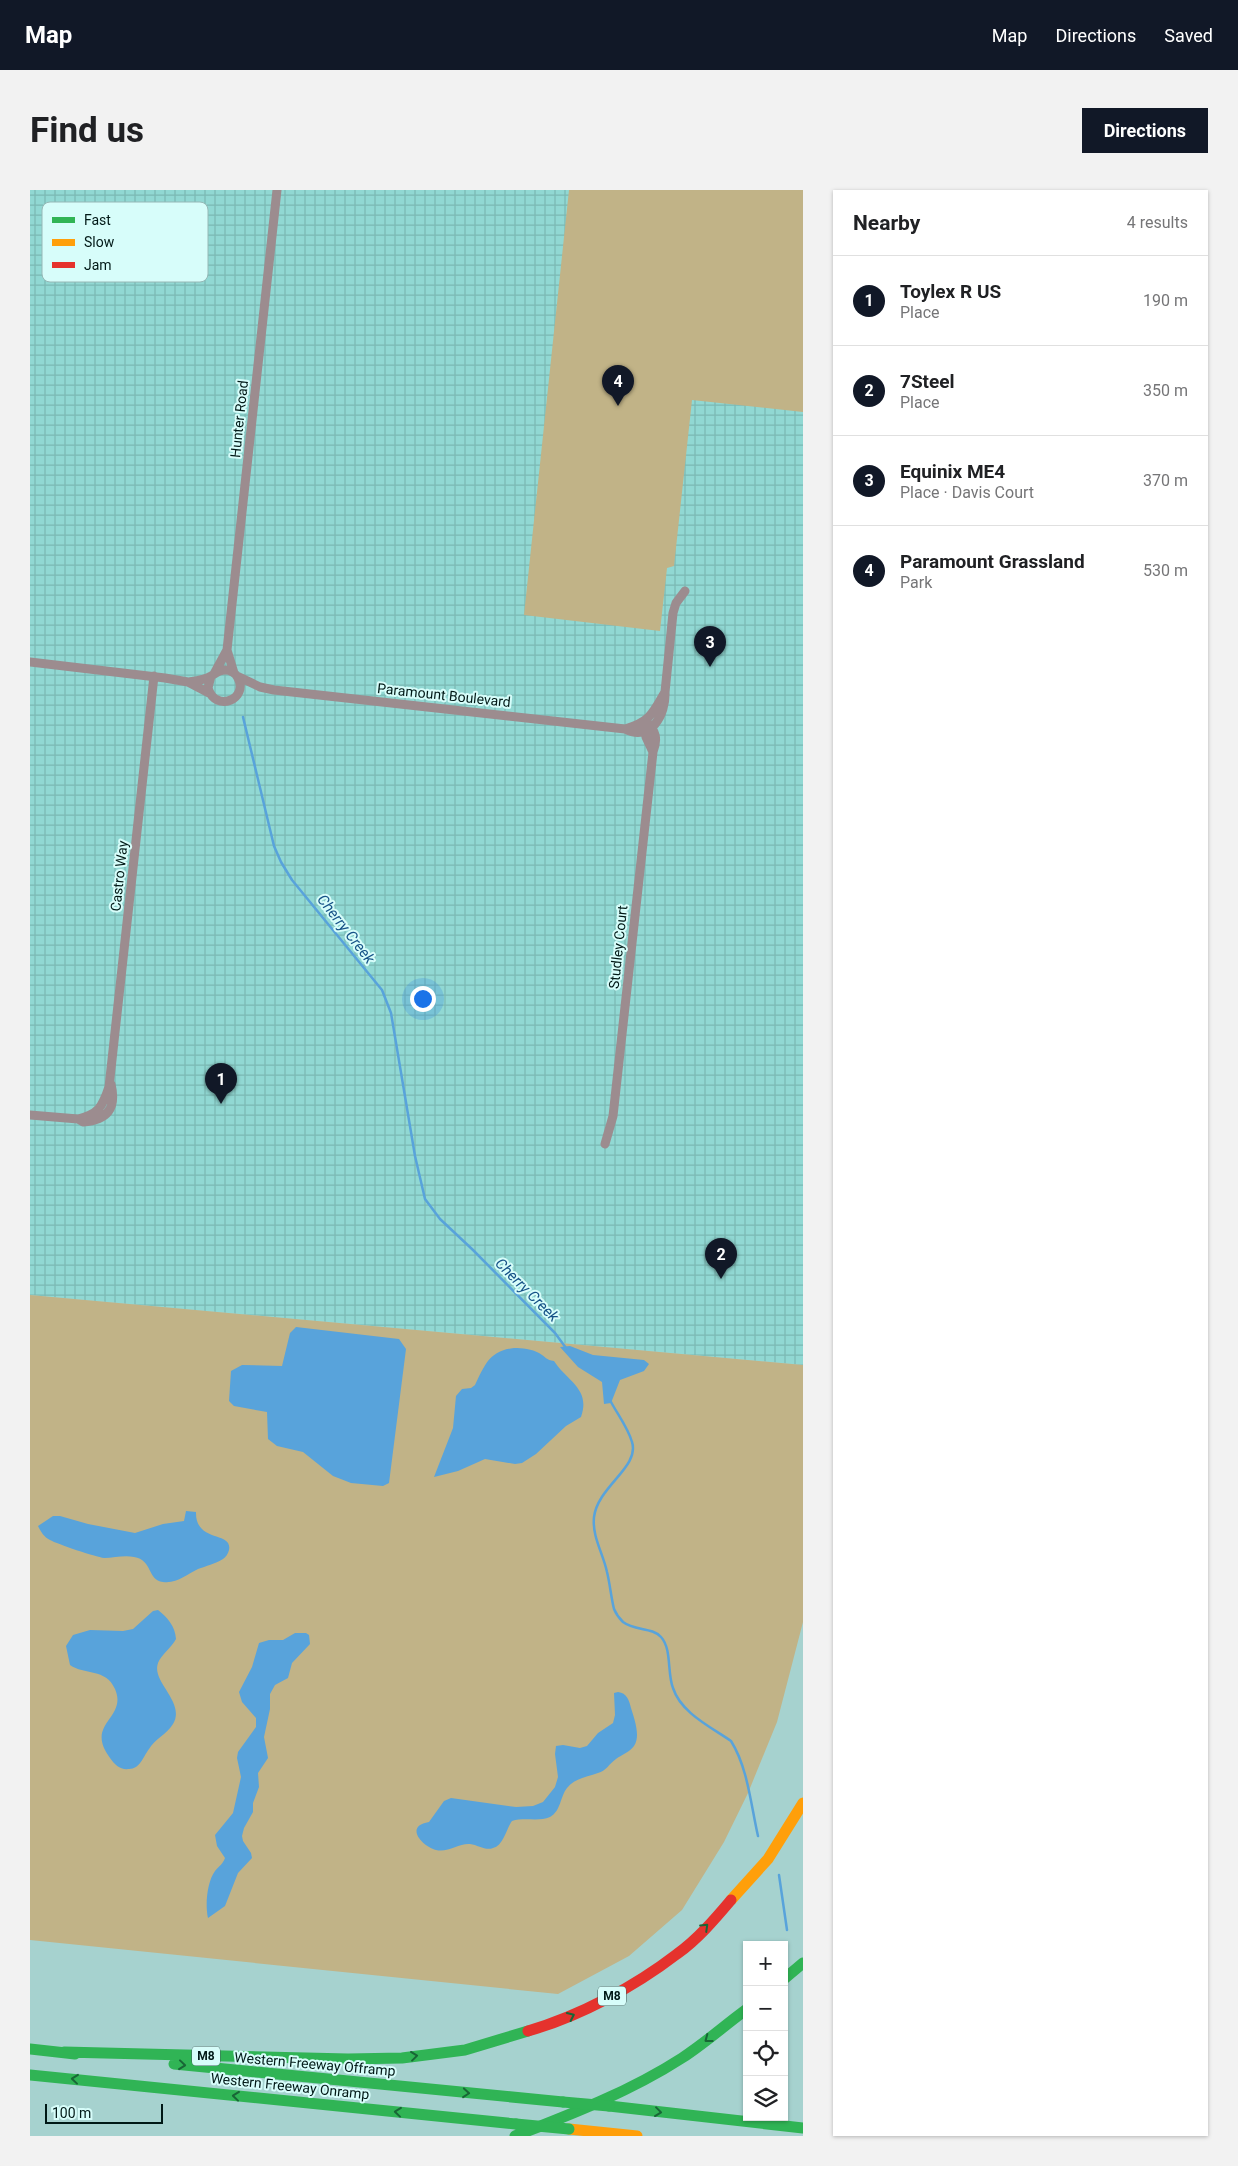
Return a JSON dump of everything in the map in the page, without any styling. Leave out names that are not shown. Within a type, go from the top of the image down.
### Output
[{"type":"highway","name":"M8","points":[[30,2049],[64,2052],[348,2059],[402,2058],[465,2050],[523,2033],[559,2021],[609,1998],[678,1954],[717,1916],[768,1859],[803,1803]]},
{"type":"highway","points":[[788,1976],[803,1964]]},
{"type":"highway","points":[[515,2136],[557,2120],[622,2090],[674,2062],[743,2013]]},
{"type":"highway","name":"Western Freeway Offramp","points":[[64,2052],[267,2075],[609,2106],[803,2128]]},
{"type":"highway","name":"Western Freeway Onramp","points":[[30,2075],[637,2136]]},
{"type":"street","name":"Hunter Road","points":[[236,675],[228,650],[277,190]]},
{"type":"street","points":[[648,727],[663,711],[666,704],[665,692],[673,613],[676,603],[685,591]]},
{"type":"street","name":"Hunter Road","points":[[212,675],[228,650]]},
{"type":"street","points":[[30,662],[154,676],[188,682],[210,693],[222,702],[228,702],[237,695],[260,687]]},
{"type":"street","points":[[188,682],[224,670],[236,675],[240,686],[237,695]]},
{"type":"street","points":[[210,693],[208,684],[212,675]]},
{"type":"street","name":"Paramount Boulevard","points":[[236,675],[260,687],[284,692],[625,729],[648,727]]},
{"type":"street","name":"Castro Way","points":[[30,1115],[78,1119],[93,1115],[102,1106],[110,1079],[154,676]]},
{"type":"street","name":"Studley Court","points":[[605,1144],[613,1116],[653,752],[648,727]]},
{"type":"shaded area","points":[[30,190],[803,190],[803,1365],[30,1295]]},
{"type":"shaded area","points":[[569,190],[803,190],[803,412],[692,400],[674,566],[667,568],[660,631],[524,615]]},
{"type":"shaded area","points":[[30,1295],[803,1365],[803,1622],[777,1722],[748,1793],[724,1842],[682,1910],[629,1956],[558,1994],[30,1940]]},
{"type":"shaded area","points":[[296,1327],[399,1339],[406,1349],[389,1483],[383,1486],[351,1483],[333,1476],[303,1452],[277,1446],[268,1439],[267,1412],[234,1406],[229,1401],[231,1371],[242,1365],[282,1366],[290,1333]]},
{"type":"shaded area","points":[[570,1346],[593,1355],[644,1360],[649,1364],[644,1371],[620,1380],[611,1403],[604,1404],[602,1382],[578,1367],[560,1347]]},
{"type":"shaded area","points":[[514,1348],[533,1351],[554,1361],[580,1392],[583,1399],[581,1417],[566,1426],[536,1454],[522,1463],[515,1464],[485,1459],[458,1471],[434,1477],[453,1428],[456,1396],[462,1389],[471,1388],[475,1385],[485,1365],[493,1356],[499,1352]]},
{"type":"shaded area","points":[[186,1511],[196,1512],[197,1522],[201,1528],[207,1533],[225,1540],[229,1544],[229,1550],[220,1561],[198,1569],[173,1582],[163,1582],[154,1578],[140,1559],[126,1556],[104,1558],[85,1553],[50,1540],[38,1526],[53,1516],[60,1516],[88,1524],[135,1533],[163,1524],[184,1521]]},
{"type":"shaded area","points":[[158,1610],[170,1623],[176,1639],[159,1660],[157,1670],[172,1700],[176,1716],[170,1728],[152,1745],[139,1765],[123,1769],[110,1758],[103,1746],[102,1737],[104,1729],[116,1708],[115,1689],[106,1678],[70,1665],[66,1646],[73,1635],[90,1630],[123,1631],[133,1629],[153,1611]]},
{"type":"shaded area","points":[[295,1633],[306,1633],[309,1635],[310,1644],[292,1663],[288,1678],[275,1685],[270,1694],[270,1709],[264,1737],[268,1758],[258,1773],[259,1787],[253,1803],[253,1812],[244,1828],[242,1836],[252,1858],[238,1873],[225,1906],[208,1918],[208,1887],[212,1876],[225,1858],[217,1846],[215,1835],[233,1813],[241,1777],[237,1758],[238,1752],[256,1727],[256,1718],[242,1702],[239,1692],[252,1667],[259,1643],[269,1640],[283,1640]]},
{"type":"shaded area","points":[[618,1692],[627,1697],[634,1717],[637,1737],[634,1746],[603,1771],[577,1780],[570,1785],[558,1808],[550,1817],[512,1821],[500,1844],[490,1849],[466,1844],[440,1851],[425,1845],[418,1836],[418,1828],[422,1824],[429,1822],[444,1801],[451,1798],[516,1807],[533,1806],[543,1802],[555,1787],[558,1777],[555,1754],[556,1746],[563,1745],[580,1748],[587,1746],[598,1733],[613,1723],[615,1715],[614,1693]]},
{"type":"waterway","name":"Cherry Creek","points":[[243,717],[274,846],[281,862],[292,880],[382,990],[391,1013],[415,1156],[425,1199],[440,1219],[555,1333],[566,1348]]},
{"type":"waterway","name":"Cherry Creek","points":[[611,1402],[628,1432],[633,1451],[625,1469],[597,1506],[594,1517],[596,1538],[607,1572],[614,1609],[620,1619],[628,1625],[653,1632],[661,1637],[667,1648],[671,1682],[677,1697],[698,1719],[731,1741],[745,1775],[758,1836]]},
{"type":"waterway","name":"Cherry Creek","points":[[779,1875],[787,1930]]},
{"type":"traffic: fast","points":[[788,1976],[803,1963]]},
{"type":"traffic: fast","points":[[515,2136],[622,2091],[663,2070],[743,2012]]},
{"type":"traffic: fast","points":[[64,2052],[348,2059],[402,2058],[465,2050],[528,2031]]},
{"type":"traffic: fast","points":[[30,2049],[75,2054]]},
{"type":"traffic: fast","points":[[174,2064],[563,2102]]},
{"type":"traffic: fast","points":[[30,2075],[516,2124]]},
{"type":"traffic: fast","points":[[563,2102],[609,2106]]},
{"type":"traffic: fast","points":[[609,2106],[803,2128]]},
{"type":"traffic: fast","points":[[516,2124],[569,2129]]},
{"type":"traffic: slow","points":[[731,1900],[768,1859],[803,1803]]},
{"type":"traffic: slow","points":[[569,2129],[637,2136]]},
{"type":"traffic: jam","points":[[528,2031],[587,2009],[643,1978],[692,1942],[731,1900]]},
{"type":"place","name":"Paramount Grassland","points":[[618,406]]},
{"type":"place","name":"Equinix ME4","points":[[710,667]]},
{"type":"place","name":"Toylex R US","points":[[221,1104]]},
{"type":"place","name":"7Steel","points":[[721,1279]]}]
